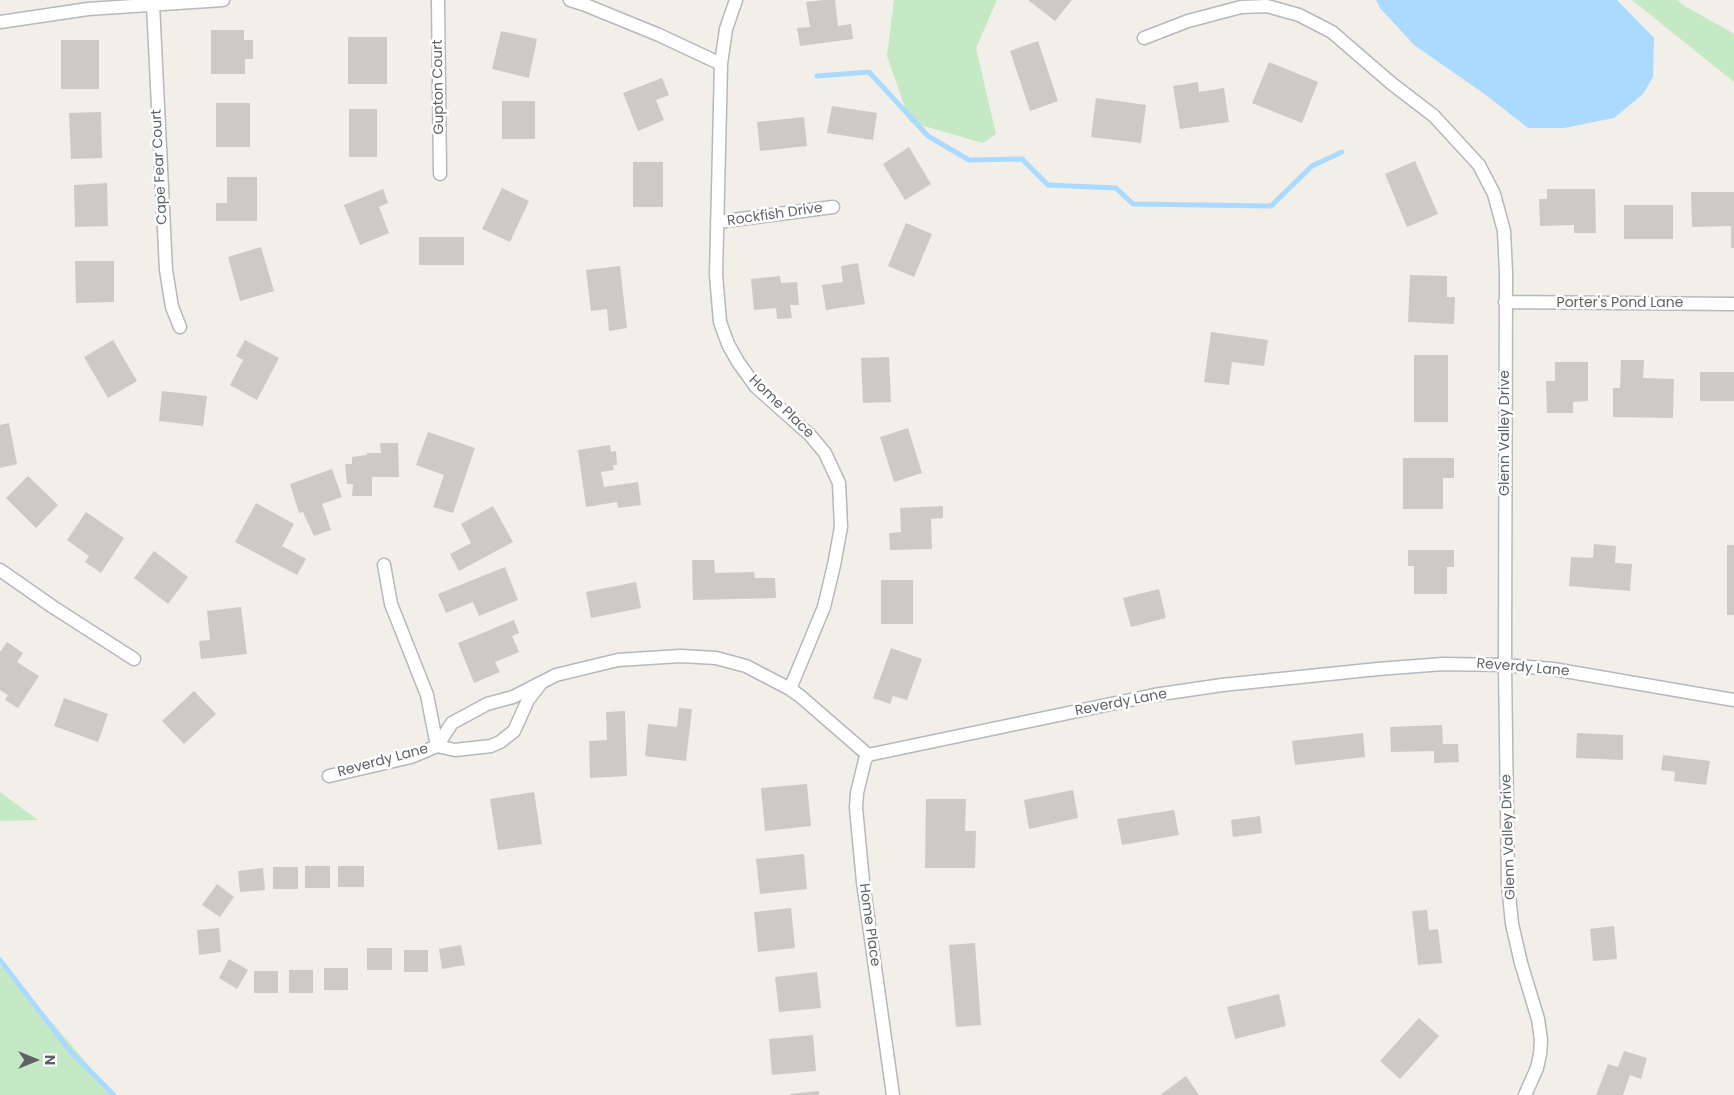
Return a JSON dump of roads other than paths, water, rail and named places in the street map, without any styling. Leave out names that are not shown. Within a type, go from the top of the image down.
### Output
[{"type":"street","points":[[0,22],[88,9],[223,0]]},
{"type":"street","name":"Gupton Court","points":[[438,0],[440,174]]},
{"type":"street","points":[[570,0],[659,35],[721,64]]},
{"type":"street","name":"Home Place","points":[[736,0],[726,29],[721,64],[716,275],[720,322],[728,344],[756,387],[794,418],[810,434],[825,453],[839,483],[841,527],[834,565],[824,607],[790,689]]},
{"type":"street","name":"Cape Fear Court","points":[[153,4],[166,270],[172,307],[180,327]]},
{"type":"street","name":"Glenn Valley Drive","points":[[1144,38],[1188,21],[1241,7],[1267,6],[1300,15],[1332,32],[1391,83],[1434,116],[1479,165],[1494,194],[1504,231],[1506,302],[1506,665],[1509,892],[1512,924],[1519,956],[1538,1019],[1541,1040],[1537,1068],[1525,1095]]},
{"type":"street","name":"Rockfish Drive","points":[[717,222],[833,207]]},
{"type":"street","name":"Porter's Pond Lane","points":[[1506,302],[1734,304]]},
{"type":"street","points":[[384,565],[392,604],[427,695],[437,746]]},
{"type":"street","points":[[0,570],[134,659]]},
{"type":"street","name":"Reverdy Lane","points":[[329,776],[411,757],[437,746],[452,723],[487,704],[513,697],[556,675],[636,658],[680,656],[716,658],[746,666],[800,696],[868,755],[1154,695],[1222,685],[1378,669],[1451,664],[1506,665],[1553,669],[1734,700]]},
{"type":"street","name":"Reverdy Lane","points":[[437,746],[455,750],[491,746],[500,742],[514,731],[528,700],[542,682]]},
{"type":"street","name":"Home Place","points":[[868,755],[857,793],[856,808],[863,882],[893,1095]]},
{"type":"water","points":[[1376,0],[1617,0],[1654,38],[1653,77],[1643,94],[1614,118],[1564,128],[1528,128],[1486,95],[1414,45],[1380,8]]},
{"type":"waterway","points":[[817,76],[869,72],[928,136],[969,160],[1022,159],[1048,185],[1116,188],[1133,204],[1271,206],[1312,166],[1342,152]]},
{"type":"waterway","points":[[0,960],[70,1051],[114,1095]]}]
